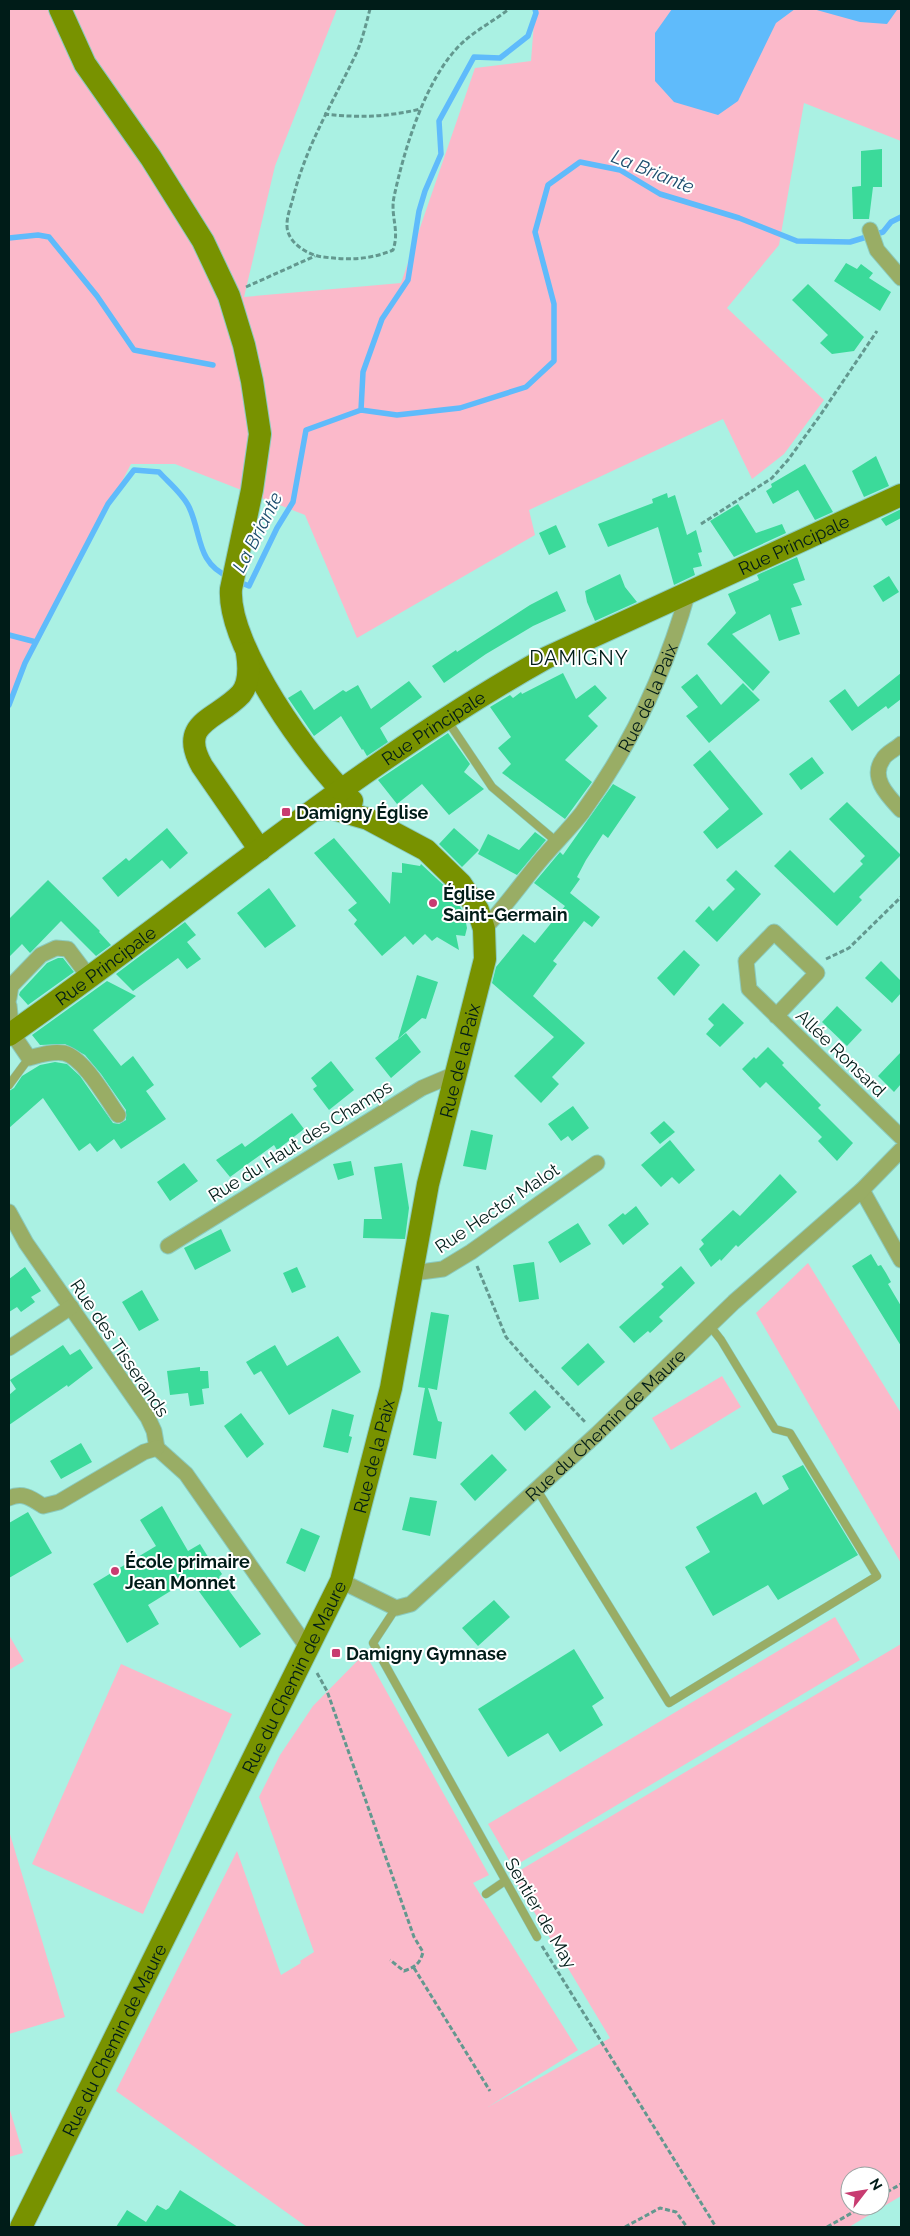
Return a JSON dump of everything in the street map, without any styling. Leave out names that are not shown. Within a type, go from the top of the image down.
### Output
[{"type":"street","points":[[60,9],[86,64],[151,158],[192,224],[229,296],[252,381],[260,434],[252,490],[236,561],[230,598],[246,650],[249,669],[241,693]]},
{"type":"street","points":[[870,230],[877,250],[901,278]]},
{"type":"street","name":"Rue Principale","points":[[10,1034],[363,774],[494,687],[546,658],[901,495]]},
{"type":"street","name":"Rue de la Paix","points":[[341,1581],[391,1388],[428,1184],[485,959],[484,929],[503,909],[581,814],[635,729],[678,626],[688,592]]},
{"type":"street","points":[[246,650],[272,697],[311,753],[342,791],[368,818]]},
{"type":"street","points":[[260,850],[194,754],[193,744],[195,734],[202,723],[241,693],[256,692],[272,697]]},
{"type":"street","points":[[901,744],[882,759],[878,776],[884,793],[901,810]]},
{"type":"street","points":[[316,810],[330,808],[368,818],[426,850],[461,884],[478,910],[484,929]]},
{"type":"street","name":"Allée Ronsard","points":[[776,1016],[816,973],[774,932],[746,961],[749,989],[776,1016],[901,1137]]},
{"type":"street","points":[[9,998],[11,986],[41,954],[56,948],[68,949],[89,977]]},
{"type":"street","points":[[9,1005],[10,1034],[29,1058],[52,1052],[66,1054],[79,1061],[118,1115]]},
{"type":"street","name":"Rue du Haut des Champs","points":[[168,1246],[422,1088],[455,1074]]},
{"type":"street","name":"Rue du Chemin de Maure","points":[[21,2227],[341,1581],[396,1608],[411,1604],[597,1434],[734,1302],[862,1190],[901,1150]]},
{"type":"street","name":"Rue Hector Malot","points":[[413,1273],[443,1269],[471,1252],[597,1163]]},
{"type":"street","points":[[862,1190],[901,1260]]},
{"type":"street","name":"Rue des Tisserands","points":[[9,1212],[26,1243],[148,1418],[154,1431],[158,1448]]},
{"type":"street","points":[[9,1348],[71,1307]]},
{"type":"street","points":[[9,1498],[16,1495],[27,1495],[43,1506],[59,1502],[144,1452],[158,1448],[186,1474],[306,1649]]},
{"type":"lane","points":[[446,718],[492,787],[557,842]]},
{"type":"lane","points":[[9,1085],[29,1058]]},
{"type":"lane","points":[[536,1488],[669,1703],[877,1576],[790,1433],[774,1429],[721,1340],[710,1326]]},
{"type":"lane","name":"Sentier de May","points":[[396,1608],[373,1643],[537,1937]]},
{"type":"lane","points":[[486,1894],[505,1881]]},
{"type":"path","points":[[370,9],[356,54],[324,114],[300,171],[286,225],[289,236],[300,248],[316,256],[345,260],[377,257],[393,250],[398,238],[394,200],[412,129],[421,109],[436,78],[460,45],[509,9]]},
{"type":"path","points":[[324,114],[350,117],[383,117],[421,109]]},
{"type":"path","points":[[229,296],[316,256]]},
{"type":"path","points":[[700,524],[772,478],[788,460],[819,417],[877,331]]},
{"type":"path","points":[[809,966],[849,948],[901,897]]},
{"type":"path","points":[[471,1252],[506,1337],[597,1434]]},
{"type":"path","points":[[306,1649],[327,1691],[414,1937],[423,1952],[421,1961],[414,1968],[404,1971],[390,1960]]},
{"type":"path","name":"Sentier de May","points":[[537,1937],[716,2227]]},
{"type":"path","points":[[414,1968],[490,2091]]},
{"type":"path","points":[[890,2190],[901,2184]]},
{"type":"path","points":[[625,2227],[660,2208],[676,2212],[688,2227]]},
{"type":"path","points":[[828,2227],[847,2216]]},
{"type":"shaded area","points":[[9,9],[337,9],[275,166],[244,297],[401,283],[475,68],[531,61],[535,9],[901,9],[901,141],[804,103],[779,245],[727,308],[824,400],[784,454],[752,479],[723,419],[529,510],[535,535],[357,638],[305,515],[175,464],[131,464],[9,699]]},
{"type":"shaded area","points":[[808,1263],[901,1413],[901,1563],[756,1313]]},
{"type":"shaded area","points":[[722,1376],[741,1407],[671,1450],[652,1418]]},
{"type":"shaded area","points":[[835,1617],[860,1660],[513,1867],[488,1824]]},
{"type":"shaded area","points":[[9,1635],[24,1661],[9,1670]]},
{"type":"shaded area","points":[[901,1644],[901,2196],[890,2203],[890,2166],[840,2166],[840,2216],[867,2216],[849,2227],[307,2227],[116,2091],[237,1851],[281,1975],[301,1963],[300,1961],[314,1952],[259,1797],[280,1755],[313,1706],[365,1653],[489,1875],[473,1883],[578,2050],[488,2107],[610,2038],[512,1875]]},
{"type":"shaded area","points":[[121,1664],[232,1714],[143,1914],[32,1864]]},
{"type":"shaded area","points":[[9,1831],[65,2017],[9,2034]]},
{"type":"shaded area","points":[[9,2107],[23,2153],[9,2157]]},
{"type":"water","points":[[672,9],[795,9],[776,23],[738,101],[718,115],[674,102],[655,81],[655,33]]},
{"type":"water","points":[[813,9],[897,10],[887,24],[860,22]]},
{"type":"building","points":[[882,149],[882,187],[873,187],[869,219],[853,219],[852,187],[861,186],[861,151]]},
{"type":"building","points":[[846,263],[857,269],[861,264],[873,273],[869,278],[891,292],[880,311],[834,281]]},
{"type":"building","points":[[808,284],[864,337],[854,351],[832,354],[820,343],[828,335],[792,300]]},
{"type":"building","points":[[876,456],[889,486],[864,497],[852,471]]},
{"type":"building","points":[[805,464],[833,512],[815,520],[798,490],[773,504],[766,491],[772,487],[771,484]]},
{"type":"building","points":[[667,493],[668,498],[675,495],[687,535],[696,530],[702,552],[698,553],[702,566],[693,568],[695,575],[674,585],[658,527],[608,547],[598,524],[653,503],[652,499]]},
{"type":"building","points":[[738,504],[756,533],[782,524],[786,533],[734,557],[710,521]]},
{"type":"building","points":[[901,509],[901,518],[886,526],[881,519]]},
{"type":"building","points":[[556,525],[566,547],[549,555],[539,533]]},
{"type":"building","points":[[797,557],[805,580],[793,584],[802,605],[791,608],[800,634],[779,641],[770,614],[732,634],[770,672],[753,691],[707,644],[736,613],[728,594],[759,580],[757,575]]},
{"type":"building","points":[[620,574],[625,587],[637,602],[595,621],[587,602],[585,591]]},
{"type":"building","points":[[889,576],[899,592],[883,602],[873,586]]},
{"type":"building","points":[[557,591],[566,611],[533,626],[486,654],[444,683],[432,666],[530,605]]},
{"type":"building","points":[[563,673],[576,699],[595,685],[607,698],[588,716],[598,726],[565,760],[592,782],[565,819],[502,773],[511,764],[498,748],[511,737],[490,707],[510,695],[513,698],[521,692],[522,694]]},
{"type":"building","points":[[901,673],[901,699],[888,709],[886,706],[852,731],[829,701],[845,689],[858,707]]},
{"type":"building","points":[[697,674],[721,705],[743,683],[760,700],[709,743],[686,716],[698,707],[681,687]]},
{"type":"building","points":[[409,681],[422,697],[380,728],[388,742],[367,756],[341,716],[314,736],[288,698],[301,690],[314,710],[343,690],[346,692],[358,685],[371,709]]},
{"type":"building","points":[[448,733],[470,764],[464,772],[484,789],[449,815],[422,784],[397,804],[378,780]]},
{"type":"building","points":[[710,750],[763,814],[717,849],[703,832],[729,809],[693,765]]},
{"type":"building","points":[[812,757],[824,773],[801,790],[789,774]]},
{"type":"building","points":[[613,784],[636,797],[608,838],[603,834],[586,860],[577,877],[580,879],[570,893],[600,917],[592,927],[584,921],[553,961],[557,964],[533,996],[585,1043],[552,1077],[559,1084],[541,1103],[514,1076],[554,1037],[492,983],[496,967],[523,934],[535,943],[565,906],[534,883],[560,852],[563,855]]},
{"type":"building","points":[[847,802],[901,855],[859,897],[862,900],[837,926],[774,866],[790,850],[834,893],[863,864],[860,861],[865,856],[829,819]]},
{"type":"building","points":[[167,828],[188,853],[170,869],[162,860],[118,897],[102,878],[126,858],[129,861]]},
{"type":"building","points":[[454,828],[479,850],[462,867],[439,844]]},
{"type":"building","points":[[535,832],[546,840],[517,875],[478,854],[488,834],[519,850]]},
{"type":"building","points":[[334,838],[390,904],[392,872],[402,873],[402,863],[420,866],[421,864],[451,892],[464,913],[467,928],[465,936],[456,935],[459,950],[437,937],[432,941],[425,934],[413,945],[405,936],[382,956],[354,924],[357,920],[348,910],[357,903],[314,853]]},
{"type":"building","points":[[736,870],[761,894],[717,942],[695,921],[709,906],[713,911],[735,889],[726,880]]},
{"type":"building","points":[[48,880],[100,931],[111,945],[96,956],[61,921],[30,953],[22,944],[9,957],[9,919]]},
{"type":"building","points":[[269,888],[296,926],[265,948],[237,913]]},
{"type":"building","points":[[185,922],[196,935],[187,942],[201,959],[187,969],[178,958],[133,991],[116,974]]},
{"type":"building","points":[[684,950],[700,965],[674,996],[657,978]]},
{"type":"building","points":[[63,958],[74,972],[28,1005],[19,995],[20,992],[47,963]]},
{"type":"building","points":[[881,961],[901,981],[901,993],[892,1003],[865,978]]},
{"type":"building","points":[[417,975],[438,982],[426,1019],[422,1018],[398,1039]]},
{"type":"building","points":[[107,981],[136,996],[93,1030],[121,1066],[133,1056],[154,1085],[146,1091],[166,1119],[121,1149],[114,1139],[97,1152],[90,1143],[79,1151],[43,1098],[9,1128],[9,1091],[14,1088],[22,1076],[40,1065],[55,1062],[67,1064],[80,1076],[113,1123],[119,1124],[126,1120],[126,1110],[85,1055],[65,1044],[40,1045],[32,1035]]},
{"type":"building","points":[[723,1003],[744,1023],[720,1047],[706,1034],[714,1025],[708,1019]]},
{"type":"building","points":[[837,1006],[862,1030],[847,1046],[822,1022]]},
{"type":"building","points":[[406,1033],[421,1052],[391,1078],[375,1058]]},
{"type":"building","points":[[768,1047],[784,1063],[782,1065],[821,1105],[818,1108],[853,1143],[837,1161],[818,1141],[822,1137],[766,1082],[760,1088],[742,1069]]},
{"type":"building","points":[[901,1052],[901,1084],[894,1092],[878,1076]]},
{"type":"building","points":[[331,1061],[354,1090],[329,1110],[313,1089],[317,1086],[311,1078]]},
{"type":"building","points":[[573,1106],[589,1128],[572,1141],[568,1136],[561,1141],[548,1124]]},
{"type":"building","points":[[292,1113],[304,1129],[277,1150],[274,1145],[230,1177],[216,1160],[242,1143],[245,1147]]},
{"type":"building","points":[[664,1121],[675,1132],[660,1144],[650,1133]]},
{"type":"building","points":[[471,1130],[493,1135],[486,1170],[463,1166]]},
{"type":"building","points":[[670,1140],[695,1170],[679,1184],[672,1177],[661,1187],[641,1165]]},
{"type":"building","points":[[351,1161],[354,1175],[338,1180],[333,1164]]},
{"type":"building","points":[[184,1163],[198,1181],[170,1201],[157,1182]]},
{"type":"building","points":[[402,1163],[409,1208],[405,1239],[363,1238],[364,1219],[382,1219],[374,1167]]},
{"type":"building","points":[[780,1174],[797,1192],[738,1247],[736,1245],[721,1261],[720,1259],[711,1267],[699,1249],[704,1244],[701,1240],[733,1210],[740,1216]]},
{"type":"building","points":[[636,1206],[649,1224],[623,1245],[608,1225],[623,1213],[625,1215]]},
{"type":"building","points":[[578,1223],[591,1244],[560,1263],[548,1242]]},
{"type":"building","points":[[221,1229],[231,1251],[195,1270],[184,1248]]},
{"type":"building","points":[[871,1254],[878,1266],[881,1265],[886,1273],[891,1282],[888,1284],[901,1306],[901,1346],[852,1266]]},
{"type":"building","points":[[534,1262],[539,1299],[519,1302],[513,1265]]},
{"type":"building","points":[[681,1266],[695,1283],[659,1317],[663,1321],[650,1333],[648,1331],[634,1343],[619,1327],[664,1287],[661,1284]]},
{"type":"building","points":[[25,1267],[41,1291],[31,1297],[35,1302],[21,1312],[17,1307],[9,1312],[9,1279]]},
{"type":"building","points":[[297,1267],[306,1287],[292,1293],[283,1273]]},
{"type":"building","points":[[142,1290],[159,1320],[139,1331],[122,1302]]},
{"type":"building","points":[[431,1312],[449,1315],[437,1390],[428,1388],[438,1421],[442,1422],[436,1459],[413,1455],[425,1388],[418,1387]]},
{"type":"building","points":[[338,1336],[361,1372],[289,1415],[261,1371],[254,1375],[246,1362],[275,1345],[287,1366]]},
{"type":"building","points":[[588,1343],[605,1362],[578,1386],[561,1368]]},
{"type":"building","points":[[63,1345],[70,1355],[80,1349],[93,1368],[68,1387],[67,1385],[9,1425],[9,1395],[16,1389],[10,1380]]},
{"type":"building","points":[[200,1367],[200,1371],[208,1371],[209,1388],[202,1389],[204,1404],[190,1406],[188,1393],[170,1395],[167,1371]]},
{"type":"building","points":[[535,1390],[551,1407],[525,1431],[509,1413]]},
{"type":"building","points":[[332,1409],[354,1415],[349,1436],[352,1437],[348,1453],[323,1447]]},
{"type":"building","points":[[241,1413],[264,1444],[247,1458],[224,1426]]},
{"type":"building","points":[[81,1443],[92,1462],[61,1479],[50,1461]]},
{"type":"building","points":[[492,1454],[507,1470],[475,1501],[460,1484]]},
{"type":"building","points":[[803,1465],[858,1555],[778,1600],[768,1585],[713,1616],[685,1567],[710,1552],[696,1527],[756,1492],[763,1505],[789,1489],[782,1476]]},
{"type":"building","points":[[410,1497],[437,1501],[430,1536],[402,1530]]},
{"type":"building","points":[[162,1506],[188,1551],[200,1544],[210,1560],[212,1559],[222,1574],[219,1577],[261,1634],[240,1648],[190,1579],[148,1605],[159,1624],[127,1643],[93,1584],[156,1546],[140,1520]]},
{"type":"building","points":[[28,1512],[52,1553],[9,1578],[9,1523]]},
{"type":"building","points":[[301,1528],[320,1536],[305,1572],[286,1563]]},
{"type":"building","points":[[494,1600],[510,1617],[478,1646],[462,1628]]},
{"type":"building","points":[[574,1649],[604,1698],[592,1706],[603,1725],[560,1752],[548,1733],[508,1757],[478,1709]]},
{"type":"building","points":[[180,2190],[238,2227],[116,2227],[127,2210],[146,2222],[157,2205],[166,2210],[169,2208]]},
{"type":"waterway","points":[[361,410],[363,372],[382,319],[408,280],[419,211],[425,191],[441,154],[439,121],[474,57],[500,58],[528,36],[536,13],[535,9]]},
{"type":"waterway","name":"La Briante","points":[[237,581],[249,586],[277,528],[293,502],[306,430],[361,410],[397,415],[460,408],[526,387],[554,361],[554,304],[535,232],[548,185],[580,162],[620,170],[660,194],[739,218],[797,241],[850,242],[883,232],[891,222],[901,217]]},
{"type":"waterway","points":[[9,238],[38,235],[49,237],[97,296],[134,350],[213,365]]},
{"type":"waterway","name":"La Briante","points":[[9,705],[25,663],[108,504],[134,470],[159,472],[179,493],[189,507],[205,556],[218,571],[229,577]]},
{"type":"waterway","points":[[9,635],[36,642]]},
{"type":"place","name":"Damigny Église","points":[[286,812]]},
{"type":"place","name":"Église Saint-Germain","points":[[433,903]]},
{"type":"place","name":"École primaire Jean Monnet","points":[[115,1571]]},
{"type":"place","name":"Damigny Gymnase","points":[[336,1653]]},
{"type":"district","name":"DAMIGNY","points":[[579,658]]}]
